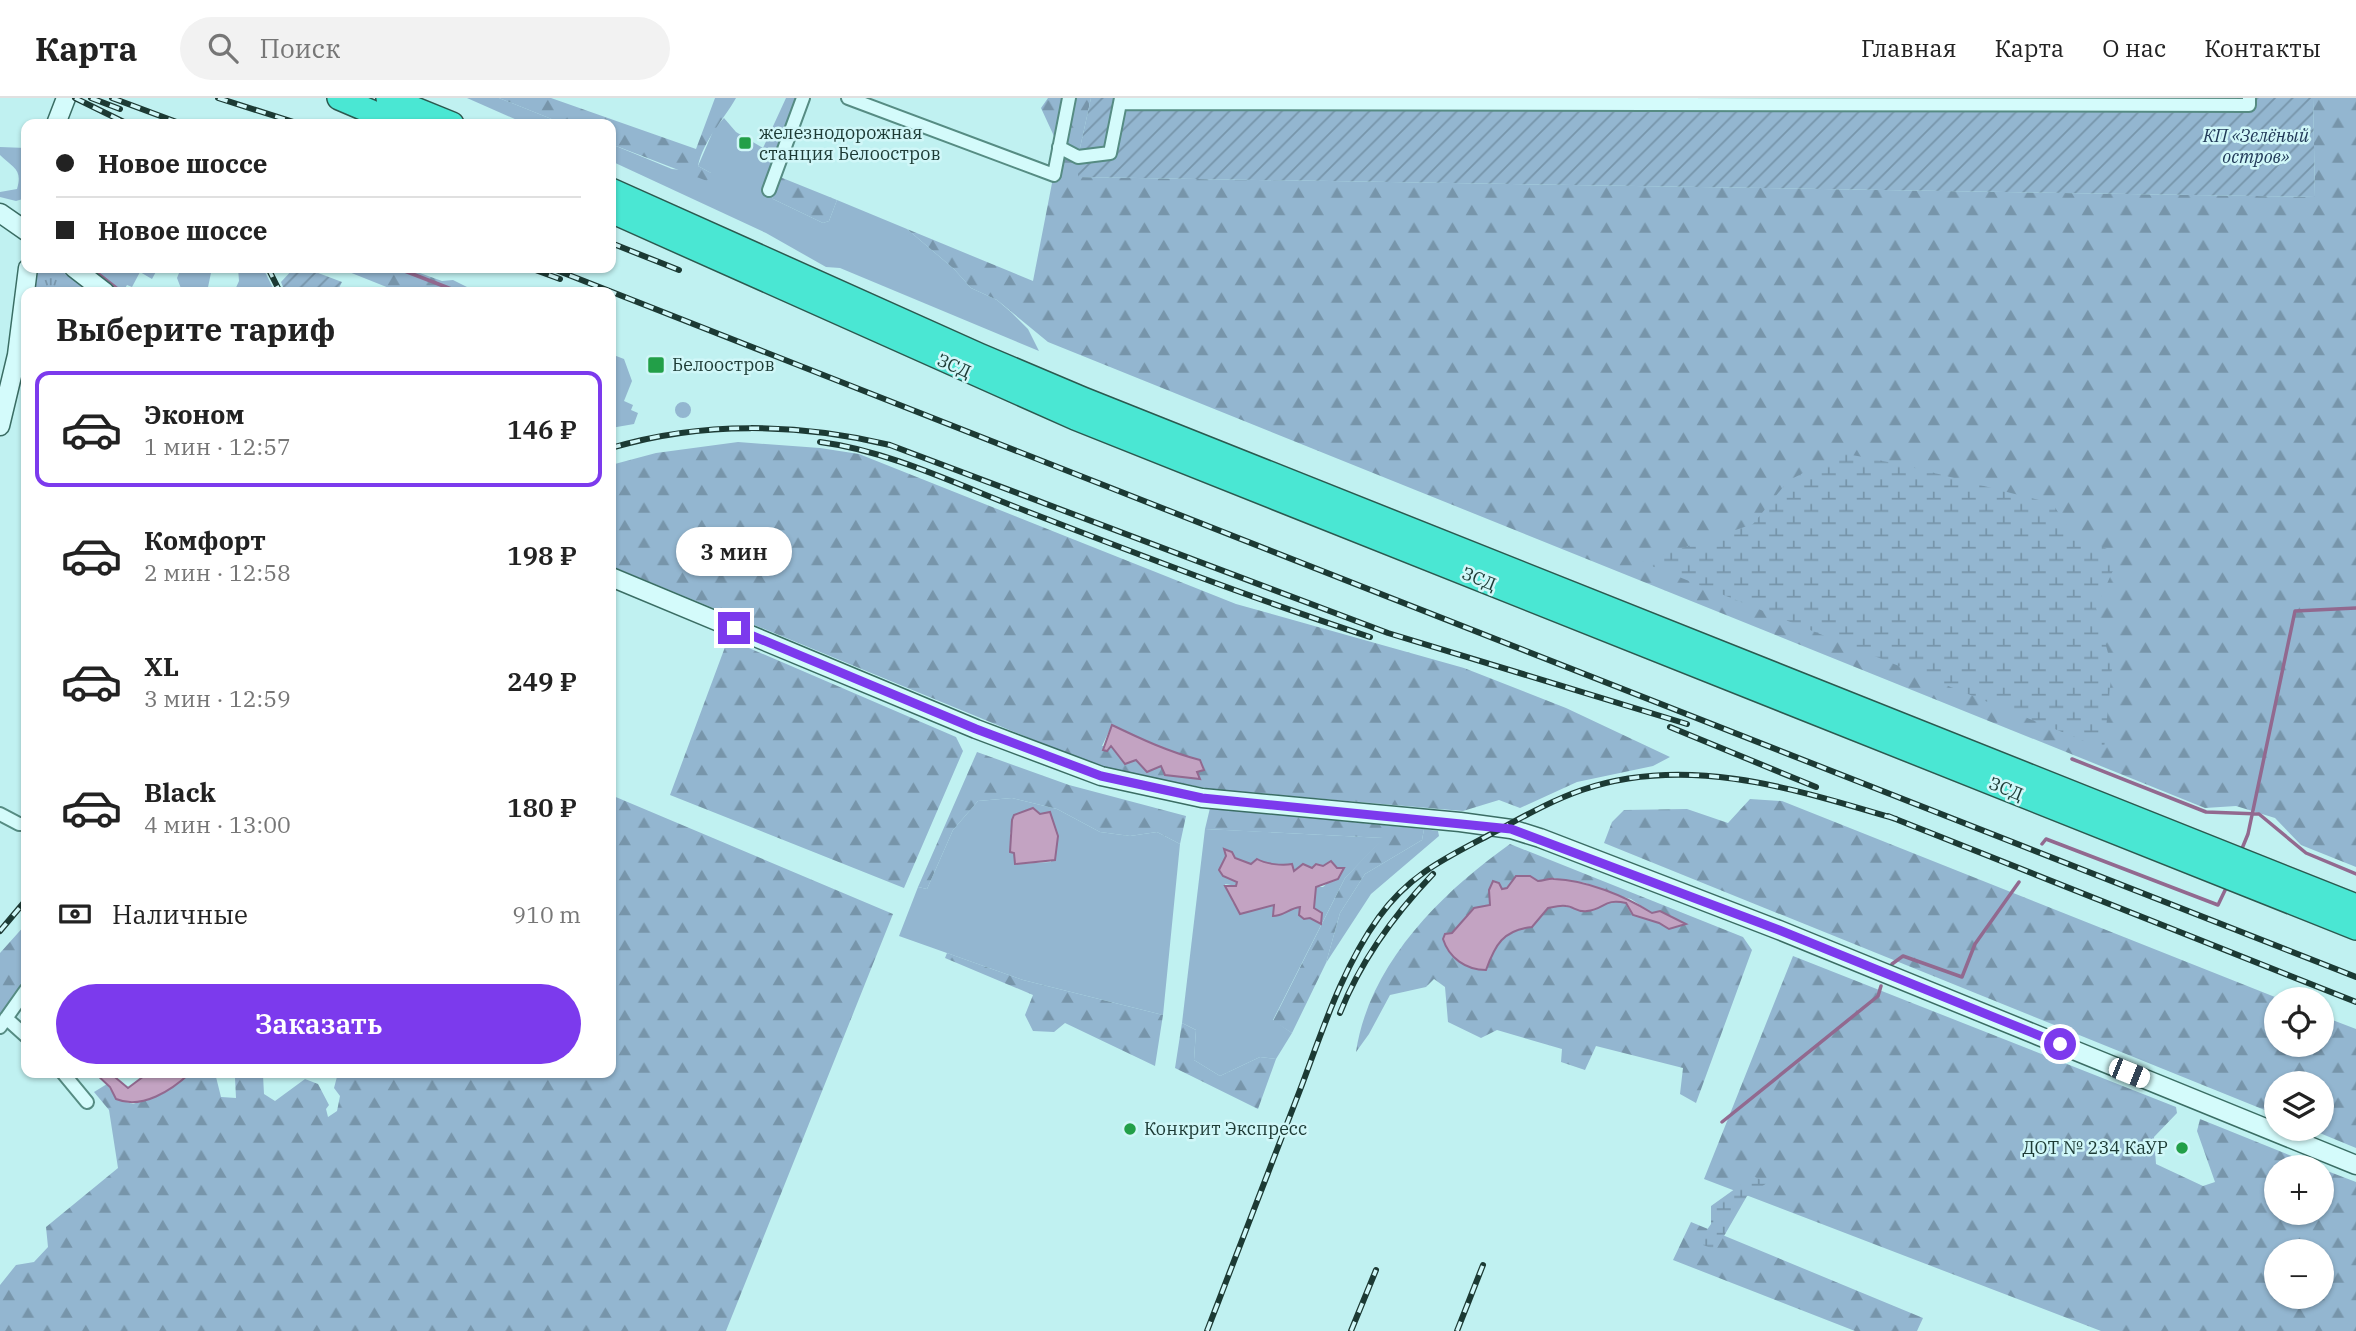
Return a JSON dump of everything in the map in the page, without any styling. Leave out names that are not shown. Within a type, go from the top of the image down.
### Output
[{"type":"highway","points":[[339,98],[388,119]]},
{"type":"highway","points":[[388,98],[440,119]]},
{"type":"highway","name":"ЗСД","points":[[616,192],[1072,394],[2234,868],[2356,928]]},
{"type":"highway","name":"ЗСД","points":[[616,213],[1075,418],[2234,868],[2356,906]]},
{"type":"main road","points":[[58,119],[66,98]]},
{"type":"main road","points":[[0,213],[21,228]]},
{"type":"main road","points":[[80,273],[99,287]]},
{"type":"main road","points":[[0,426],[17,355],[21,323]]},
{"type":"main road","points":[[616,580],[976,729],[1101,776],[1202,798],[1471,824],[1511,829],[1540,838],[1779,930],[2356,1165]]},
{"type":"street","points":[[769,190],[803,98]]},
{"type":"street","points":[[848,98],[1054,175],[1069,98]]},
{"type":"street","points":[[1059,147],[1078,157],[1110,153],[1121,101],[2249,102]]},
{"type":"street","points":[[0,814],[21,823]]},
{"type":"street","points":[[21,997],[3,1023],[21,1033]]},
{"type":"street","points":[[67,1078],[88,1102]]},
{"type":"green space","points":[[467,98],[499,98],[552,119],[515,119]]},
{"type":"green space","points":[[499,98],[551,98],[611,119],[552,119]]},
{"type":"green space","points":[[715,98],[736,98],[701,156],[698,166],[711,173],[707,181],[616,146],[616,121],[696,149]]},
{"type":"green space","points":[[786,98],[802,98],[770,189],[773,199],[823,223],[829,221],[837,200],[907,229],[954,269],[971,288],[997,300],[1012,313],[1028,329],[1039,351],[840,268],[826,267],[766,233],[616,163],[616,146],[672,169],[711,173],[698,166],[714,129],[724,118],[736,132],[763,148]]},
{"type":"green space","points":[[1048,98],[1091,98],[1078,157],[1078,177],[2315,197],[2313,98],[2356,98],[2356,867],[2301,845],[2275,818],[2236,806],[2205,808],[1048,342],[997,300],[971,288],[954,269],[907,229],[1033,281],[1059,147],[1041,108]]},
{"type":"green space","name":"КП «Зелёный остров»","points":[[1091,98],[2313,98],[2315,197],[1078,177],[1078,157]]},
{"type":"green space","points":[[0,147],[21,148],[21,200],[0,197],[0,192],[17,189],[19,177],[16,169],[0,155]]},
{"type":"green space","points":[[775,175],[837,200],[829,221],[823,223],[773,199],[770,189]]},
{"type":"green space","points":[[37,273],[64,273],[82,287],[36,287]]},
{"type":"green space","points":[[91,273],[139,273],[132,287],[110,287]]},
{"type":"green space","points":[[142,273],[155,273],[152,279]]},
{"type":"green space","points":[[179,273],[211,273],[208,287],[180,287],[177,278]]},
{"type":"green space","points":[[238,273],[266,273],[272,287],[236,287]]},
{"type":"green space","points":[[289,273],[318,273],[342,282],[340,287],[283,287],[281,282]]},
{"type":"green space","points":[[352,273],[420,273],[442,281],[453,280],[467,287],[386,287]]},
{"type":"green space","points":[[616,356],[624,359],[632,381],[624,401],[633,405],[631,410],[638,413],[634,424],[616,427]]},
{"type":"green space","points":[[680,402],[686,402],[691,410],[689,416],[680,418],[675,413],[675,407]]},
{"type":"green space","points":[[738,442],[820,448],[859,454],[1236,604],[1464,668],[1566,708],[1670,757],[1653,766],[1577,782],[1520,808],[1499,800],[1463,811],[1211,789],[1102,768],[616,568],[616,464],[656,453]],"holes":[[[1112,725],[1166,749],[1200,760],[1197,775],[1165,775],[1161,766],[1145,764],[1117,749],[1102,746]]]},
{"type":"green space","points":[[1840,453],[1920,469],[2052,503],[2072,533],[2120,555],[2096,608],[2112,668],[2104,749],[1642,562],[1753,524],[1788,481]]},
{"type":"green space","points":[[728,639],[956,737],[963,751],[904,888],[670,795]]},
{"type":"green space","points":[[977,752],[1069,785],[1186,816],[1180,844],[1157,832],[1130,836],[1100,832],[1057,809],[1012,798],[978,801],[953,830],[927,889],[918,887]]},
{"type":"green space","points":[[616,797],[893,914],[726,1331],[0,1331],[0,1285],[16,1265],[34,1262],[48,1247],[46,1227],[118,1168],[109,1110],[94,1092],[107,1084],[116,1099],[133,1104],[160,1095],[184,1078],[216,1078],[221,1097],[236,1098],[235,1078],[263,1078],[264,1094],[275,1101],[305,1079],[318,1084],[329,1105],[326,1109],[328,1117],[337,1111],[340,1096],[334,1088],[337,1078],[616,1078]]},
{"type":"green space","points":[[1012,798],[1057,809],[1100,832],[1130,836],[1157,832],[1180,844],[1163,1015],[1023,980],[899,936],[918,887],[927,889],[953,830],[978,801]],"holes":[[[1024,814],[1040,814],[1051,821],[1051,862],[1015,864],[1014,853],[1010,851],[1010,833]]]},
{"type":"green space","points":[[1750,799],[1782,801],[2264,993],[2264,1057],[2334,1057],[2334,1021],[2356,1029],[2356,1148],[2334,1139],[2334,1071],[2264,1071],[2264,1110],[1604,843],[1612,822],[1624,810],[1687,809],[1728,823]]},
{"type":"green space","points":[[1210,808],[1424,829],[1422,840],[1365,874],[1340,913],[1326,963],[1292,1033],[1273,1021],[1345,878],[1383,838],[1205,829]]},
{"type":"green space","points":[[1205,829],[1384,838],[1345,878],[1273,1020],[1292,1033],[1276,1059],[1260,1057],[1220,1076],[1194,1060],[1196,1030],[1182,1023]],"holes":[[[1226,856],[1251,864],[1286,865],[1294,871],[1303,864],[1312,868],[1343,868],[1323,887],[1316,887],[1310,918],[1304,919],[1299,915],[1301,907],[1275,904],[1246,911],[1233,903],[1225,884],[1237,886],[1237,882],[1222,872]]]},
{"type":"green space","points":[[1424,829],[1438,831],[1439,836],[1371,894],[1326,963],[1340,913],[1365,874],[1422,840]]},
{"type":"green space","points":[[1510,844],[1743,937],[1752,950],[1696,1103],[1680,1094],[1683,1068],[1596,1046],[1585,1070],[1561,1062],[1562,1049],[1497,1030],[1481,1038],[1448,1022],[1445,987],[1434,979],[1426,987],[1390,995],[1356,1052],[1376,989],[1392,960],[1434,908],[1484,863]],"holes":[[[1552,878],[1586,883],[1601,891],[1631,899],[1652,913],[1660,911],[1669,929],[1622,902],[1609,902],[1581,911],[1569,905],[1548,908],[1532,927],[1507,935],[1497,946],[1486,970],[1468,962],[1445,934],[1452,933],[1473,908],[1490,905],[1499,883],[1502,889]]]},
{"type":"green space","points":[[21,930],[21,990],[0,1017],[0,953]]},
{"type":"green space","points":[[947,953],[1023,980],[1163,1015],[1155,1066],[1065,1023],[1054,1032],[1033,1031],[1025,1015],[1033,995],[945,958]]},
{"type":"green space","points":[[1793,956],[2176,1107],[2177,1113],[2154,1137],[2156,1164],[2203,1186],[2215,1182],[2197,1131],[2200,1119],[2289,1155],[2264,1155],[2264,1225],[2334,1225],[2334,1174],[2356,1182],[2356,1331],[2101,1331],[1704,1179]]},
{"type":"green space","points":[[1182,1023],[1196,1030],[1194,1060],[1220,1076],[1260,1057],[1276,1059],[1258,1109],[1175,1068]]},
{"type":"green space","points":[[1753,1176],[1767,1183],[1747,1196],[1716,1250],[1703,1245],[1702,1237],[1711,1224],[1711,1206]]},
{"type":"green space","points":[[1691,1222],[1923,1318],[1917,1331],[1855,1331],[1673,1260]]},
{"type":"shaded area","points":[[1112,725],[1166,749],[1200,760],[1204,770],[1197,772],[1200,779],[1165,775],[1161,766],[1147,772],[1136,760],[1125,764],[1111,746],[1107,751],[1103,750]]},
{"type":"shaded area","points":[[1033,808],[1040,814],[1050,812],[1058,836],[1055,860],[1015,864],[1014,853],[1010,852],[1012,820],[1014,815]]},
{"type":"shaded area","points":[[1224,849],[1232,852],[1235,858],[1251,864],[1257,859],[1274,864],[1292,864],[1294,871],[1303,864],[1312,868],[1316,864],[1323,866],[1331,861],[1337,868],[1344,868],[1338,879],[1316,887],[1314,908],[1322,913],[1321,924],[1299,915],[1300,907],[1277,916],[1273,916],[1274,905],[1240,914],[1225,886],[1236,886],[1237,882],[1223,876],[1219,870],[1226,856]]},
{"type":"shaded area","points":[[1516,876],[1530,876],[1538,881],[1566,880],[1592,886],[1618,895],[1652,913],[1660,911],[1686,924],[1669,929],[1633,915],[1626,903],[1619,902],[1584,911],[1569,906],[1557,906],[1548,908],[1532,927],[1507,935],[1497,946],[1486,970],[1459,962],[1446,946],[1443,939],[1445,934],[1452,933],[1474,908],[1490,905],[1489,890],[1493,881],[1499,883],[1502,889],[1507,888]]},
{"type":"shaded area","points":[[100,1078],[116,1078],[128,1088],[141,1078],[184,1078],[166,1092],[136,1102],[116,1099],[110,1087]]},
{"type":"waterway","points":[[97,273],[115,287]]},
{"type":"waterway","points":[[410,273],[446,287]]},
{"type":"waterway","points":[[2241,851],[2248,834],[2295,611],[2356,608]]},
{"type":"waterway","points":[[2072,759],[2206,812],[2259,814],[2306,853],[2356,874]]},
{"type":"waterway","points":[[2042,844],[2046,839],[2218,905],[2228,884]]},
{"type":"waterway","points":[[1892,964],[1903,956],[1962,977],[1975,944],[2019,882]]},
{"type":"waterway","points":[[1722,1122],[1878,996],[1881,986]]},
{"type":"railway","points":[[75,98],[118,119]]},
{"type":"railway","points":[[91,98],[120,109]]},
{"type":"railway","points":[[112,98],[169,119]]},
{"type":"railway","points":[[218,98],[284,119]]},
{"type":"railway","points":[[616,245],[679,270]]},
{"type":"railway","points":[[270,273],[278,287]]},
{"type":"railway","points":[[544,273],[560,279]]},
{"type":"railway","points":[[564,273],[599,287]]},
{"type":"railway","points":[[616,294],[2356,977]]},
{"type":"railway","points":[[616,447],[680,433],[750,428],[821,432],[890,445],[1388,633],[1687,724]]},
{"type":"railway","points":[[820,442],[872,453],[925,470],[1197,576],[1370,637]]},
{"type":"railway","points":[[1670,727],[1816,787]]},
{"type":"railway","points":[[1207,1331],[1325,1023],[1354,957],[1379,917],[1416,878],[1459,851],[1547,805],[1582,790],[1621,780],[1661,775],[1701,775],[1780,787],[1896,819]]},
{"type":"railway","points":[[1888,816],[2356,1002]]},
{"type":"railway","points":[[1340,1013],[1348,993],[1380,939],[1433,874]]},
{"type":"railway","points":[[0,931],[21,906]]},
{"type":"railway","points":[[1457,1331],[1483,1265]]},
{"type":"railway","points":[[1351,1331],[1376,1270]]},
{"type":"place","name":"железнодорожная станция Белоостров","points":[[745,143]]},
{"type":"place","name":"Белоостров","points":[[656,365]]},
{"type":"place","name":"Конкрит Экспресс","points":[[1130,1129]]},
{"type":"place","name":"ДОТ № 234 КаУР","points":[[2182,1148]]},
{"type":"route","points":[[734,628],[976,729],[1101,776],[1202,798],[1460,822],[1511,829],[1540,838],[1779,930],[2060,1044]]}]
